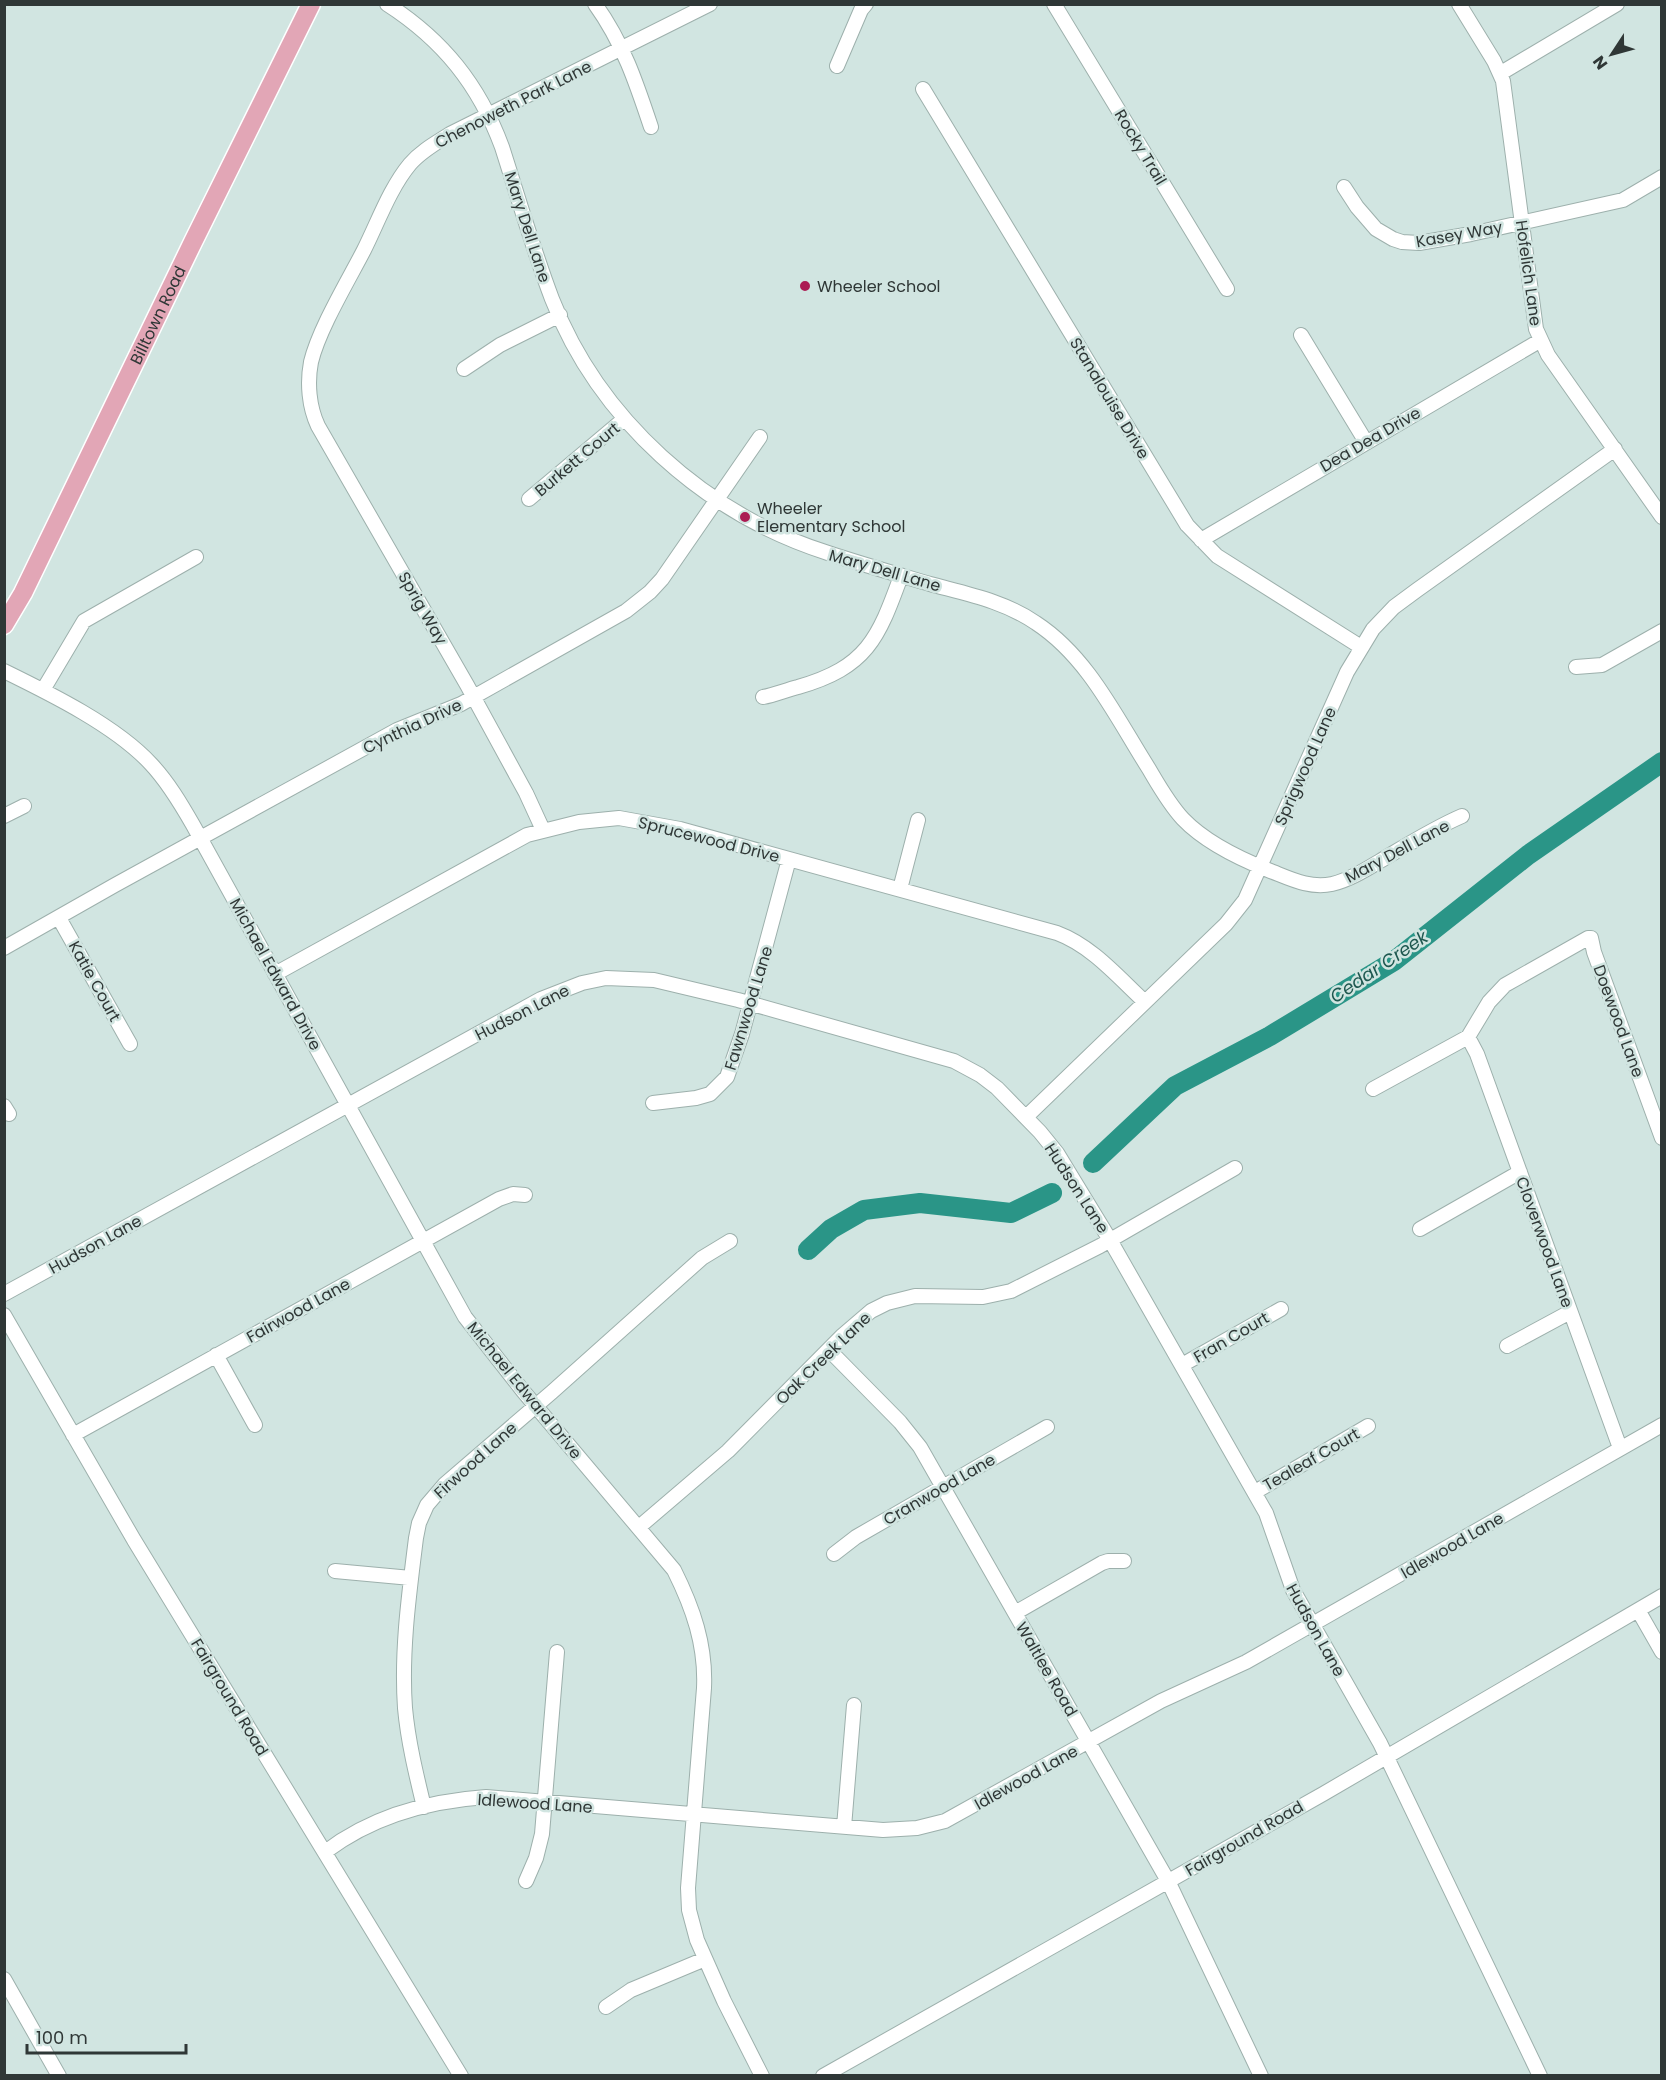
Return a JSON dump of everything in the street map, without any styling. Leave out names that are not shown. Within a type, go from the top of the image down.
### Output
[{"type":"main road","name":"Billtown Road","points":[[4,625],[27,584],[311,4]]},
{"type":"street","name":"Mary Dell Lane","points":[[387,4],[440,46],[478,94],[502,147],[552,300],[583,361],[624,418],[670,464],[716,499],[766,529],[803,545],[901,576],[996,602],[1023,615],[1056,637],[1082,665],[1166,798],[1184,820],[1200,834],[1261,867],[1307,884],[1328,885],[1362,872],[1462,816]]},
{"type":"street","points":[[595,4],[629,63],[651,127]]},
{"type":"street","name":"Chenoweth Park Lane","points":[[309,385],[315,350],[405,171],[429,147],[710,4]]},
{"type":"street","points":[[837,66],[861,10],[866,4]]},
{"type":"street","name":"Rocky Trail","points":[[1054,4],[1227,289]]},
{"type":"street","name":"Hofelich Lane","points":[[1459,4],[1500,73],[1536,329],[1548,355],[1662,517]]},
{"type":"street","points":[[1500,73],[1617,4]]},
{"type":"street","name":"Stanalouise Drive","points":[[922,89],[1187,525],[1216,556],[1360,647]]},
{"type":"street","name":"Kasey Way","points":[[1344,187],[1368,221],[1385,235],[1402,242],[1419,243],[1623,200],[1662,177]]},
{"type":"street","points":[[464,369],[500,345],[560,315]]},
{"type":"street","points":[[1301,335],[1366,442]]},
{"type":"street","name":"Dea Dea Drive","points":[[1201,540],[1541,340]]},
{"type":"street","name":"Sprig Way","points":[[309,385],[313,412],[318,426],[526,793],[543,830]]},
{"type":"street","name":"Burkett Court","points":[[530,499],[624,418]]},
{"type":"street","name":"Cynthia Drive","points":[[4,948],[397,730],[472,697],[600,627],[636,604],[662,579],[760,438]]},
{"type":"street","name":"Sprigwood Lane","points":[[1026,1117],[1238,910],[1261,867],[1347,672],[1360,647],[1373,629],[1394,607],[1615,449]]},
{"type":"street","points":[[43,690],[84,621],[196,557]]},
{"type":"street","points":[[762,697],[828,677],[856,660],[876,638],[901,576]]},
{"type":"street","points":[[1576,667],[1602,665],[1662,631]]},
{"type":"street","name":"Michael Edward Drive","points":[[4,670],[43,690],[116,734],[139,752],[164,778],[201,838],[465,1317],[536,1406],[674,1570],[689,1599],[704,1659],[704,1688],[689,1878],[689,1910],[705,1959],[762,2076]]},
{"type":"street","points":[[4,816],[24,806]]},
{"type":"street","name":"Sprucewood Drive","points":[[275,974],[527,835],[579,822],[619,818],[680,830],[1069,937],[1091,952],[1145,1002]]},
{"type":"street","points":[[900,889],[918,820]]},
{"type":"street","name":"Fawnwood Lane","points":[[653,1103],[710,1094],[723,1083],[733,1065],[789,859]]},
{"type":"street","name":"Katie Court","points":[[59,918],[130,1044]]},
{"type":"street","name":"Doewood Lane","points":[[1468,1037],[1489,1002],[1505,985],[1591,938],[1594,952],[1662,1138]]},
{"type":"street","name":"Hudson Lane","points":[[4,1294],[541,999],[582,983],[606,978],[638,978],[695,989],[954,1061],[980,1075],[997,1088],[1026,1117],[1057,1153],[1110,1240],[1255,1492],[1273,1531],[1293,1590],[1386,1755],[1540,2076]]},
{"type":"street","points":[[1373,1089],[1468,1037]]},
{"type":"street","name":"Cloverwood Lane","points":[[1468,1037],[1477,1054],[1620,1448]]},
{"type":"street","name":"Oak Creek Lane","points":[[639,1527],[728,1451],[854,1325],[871,1311],[887,1303],[915,1296],[984,1297],[1011,1291],[1110,1240],[1235,1168]]},
{"type":"street","points":[[1420,1229],[1520,1172]]},
{"type":"street","name":"Fairwood Lane","points":[[73,1435],[504,1196],[525,1195]]},
{"type":"street","name":"Firwood Lane","points":[[424,1807],[408,1733],[405,1705],[406,1644],[411,1578],[419,1523],[427,1505],[445,1484],[702,1258],[730,1241]]},
{"type":"street","name":"Fran Court","points":[[1182,1365],[1281,1309]]},
{"type":"street","points":[[1507,1346],[1570,1312]]},
{"type":"street","name":"Fairground Road","points":[[4,1315],[134,1540],[461,2076]]},
{"type":"street","name":"Waltlee Road","points":[[829,1350],[900,1422],[916,1442],[943,1487],[1168,1881],[1261,2076]]},
{"type":"street","points":[[216,1354],[255,1425]]},
{"type":"street","name":"Idlewood Lane","points":[[325,1852],[370,1824],[458,1799],[486,1797],[844,1827],[902,1830],[945,1821],[1161,1701],[1246,1662],[1662,1425]]},
{"type":"street","name":"Tealeaf Court","points":[[1255,1492],[1368,1426]]},
{"type":"street","name":"Cranwood Lane","points":[[834,1554],[856,1537],[1047,1427]]},
{"type":"street","points":[[1015,1613],[1102,1563],[1124,1561]]},
{"type":"street","points":[[335,1571],[411,1578]]},
{"type":"street","name":"Fairground Road","points":[[824,2076],[1662,1596]]},
{"type":"street","points":[[1638,1610],[1662,1652]]},
{"type":"street","points":[[526,1881],[536,1858],[542,1834],[557,1652]]},
{"type":"street","points":[[844,1827],[854,1705]]},
{"type":"street","points":[[606,2007],[631,1990],[705,1959]]},
{"type":"street","points":[[4,1979],[58,2076]]},
{"type":"waterway","name":"Cedar Creek","points":[[1093,1163],[1175,1086],[1270,1036],[1394,961],[1528,855],[1662,762]]},
{"type":"waterway","name":"Cedar Creek","points":[[808,1250],[831,1229],[864,1210],[920,1203],[1011,1213],[1052,1193]]},
{"type":"place","name":"Wheeler School","points":[[805,286]]},
{"type":"place","name":"Wheeler Elementary School","points":[[745,517]]}]
